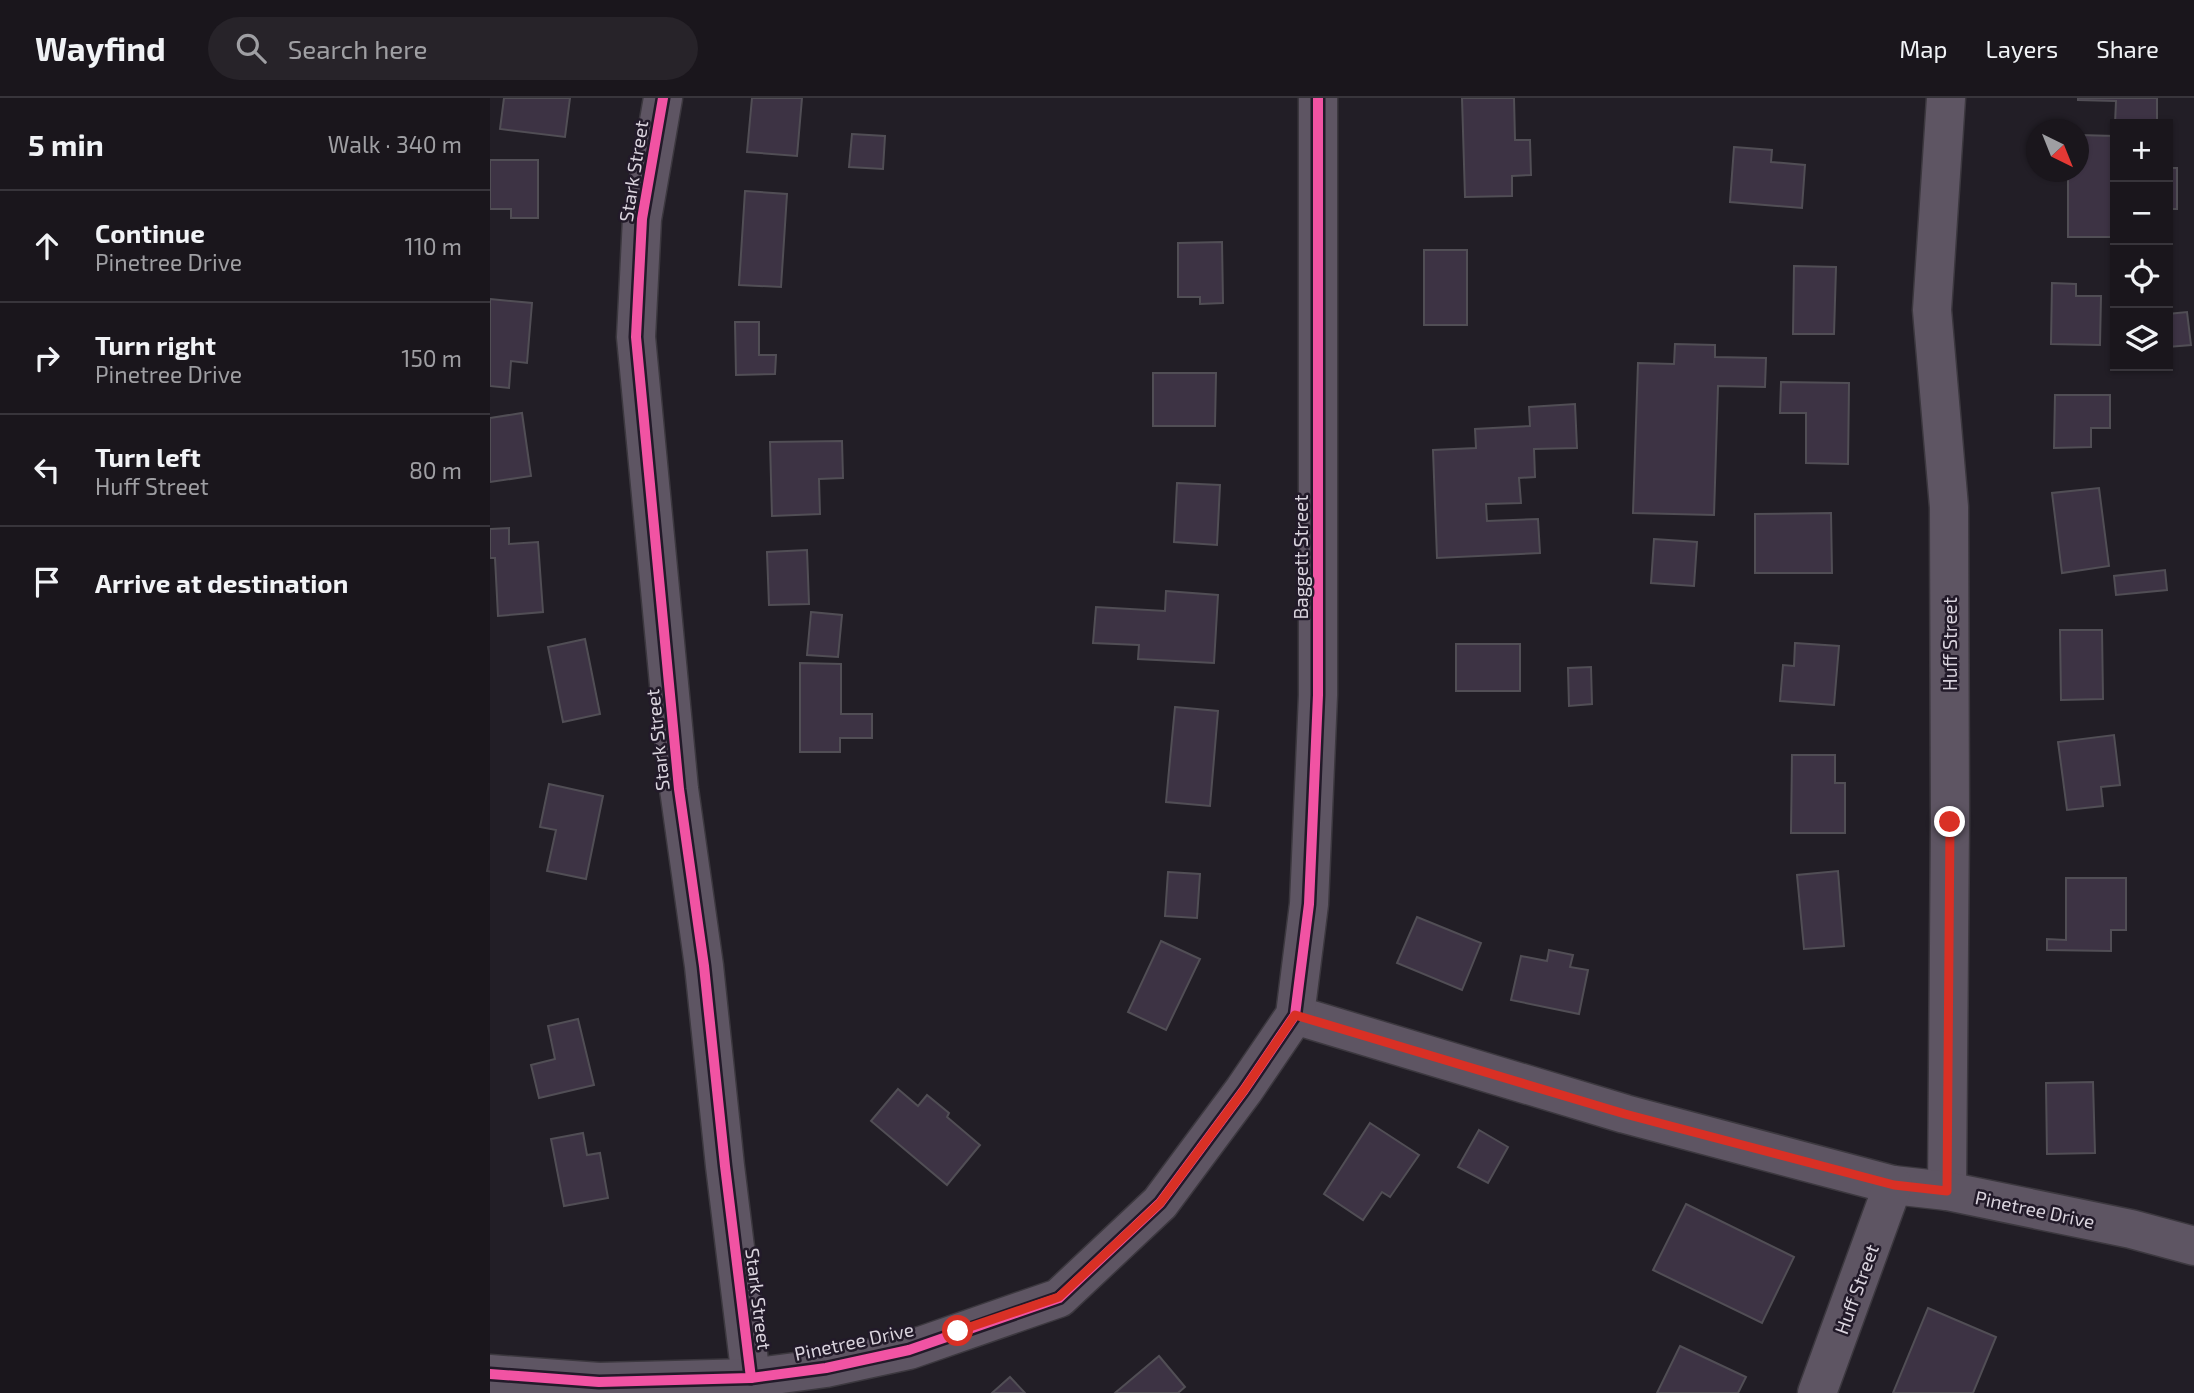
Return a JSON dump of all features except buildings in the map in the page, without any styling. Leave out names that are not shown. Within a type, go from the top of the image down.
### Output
[{"type":"street","name":"Stark Street","points":[[663,98],[642,219],[636,337],[680,789],[704,966],[751,1378]]},
{"type":"street","name":"Baggett Street","points":[[1295,1015],[1309,904],[1318,695],[1318,98]]},
{"type":"street","name":"Huff Street","points":[[1940,100],[1932,310],[1949,507],[1947,1191]]},
{"type":"street","name":"Pinetree Drive","points":[[490,1374],[599,1382],[751,1378],[826,1368],[909,1350],[1059,1297],[1160,1203],[1244,1090],[1295,1015],[1625,1114],[1894,1185],[1947,1191],[2130,1229],[2194,1246]]},
{"type":"street","name":"Huff Street","points":[[1817,1393],[1894,1185]]},
{"type":"cycle path","points":[[663,98],[642,219],[636,337],[679,789],[704,966],[751,1378]]},
{"type":"cycle path","points":[[490,1374],[599,1382],[751,1378],[826,1368],[909,1350],[1059,1298],[1160,1203],[1244,1090],[1295,1015],[1309,904],[1318,695],[1318,98]]},
{"type":"route","points":[[958,1331],[1059,1297],[1160,1203],[1244,1090],[1295,1015],[1625,1114],[1894,1185],[1947,1191],[1950,822]]}]
